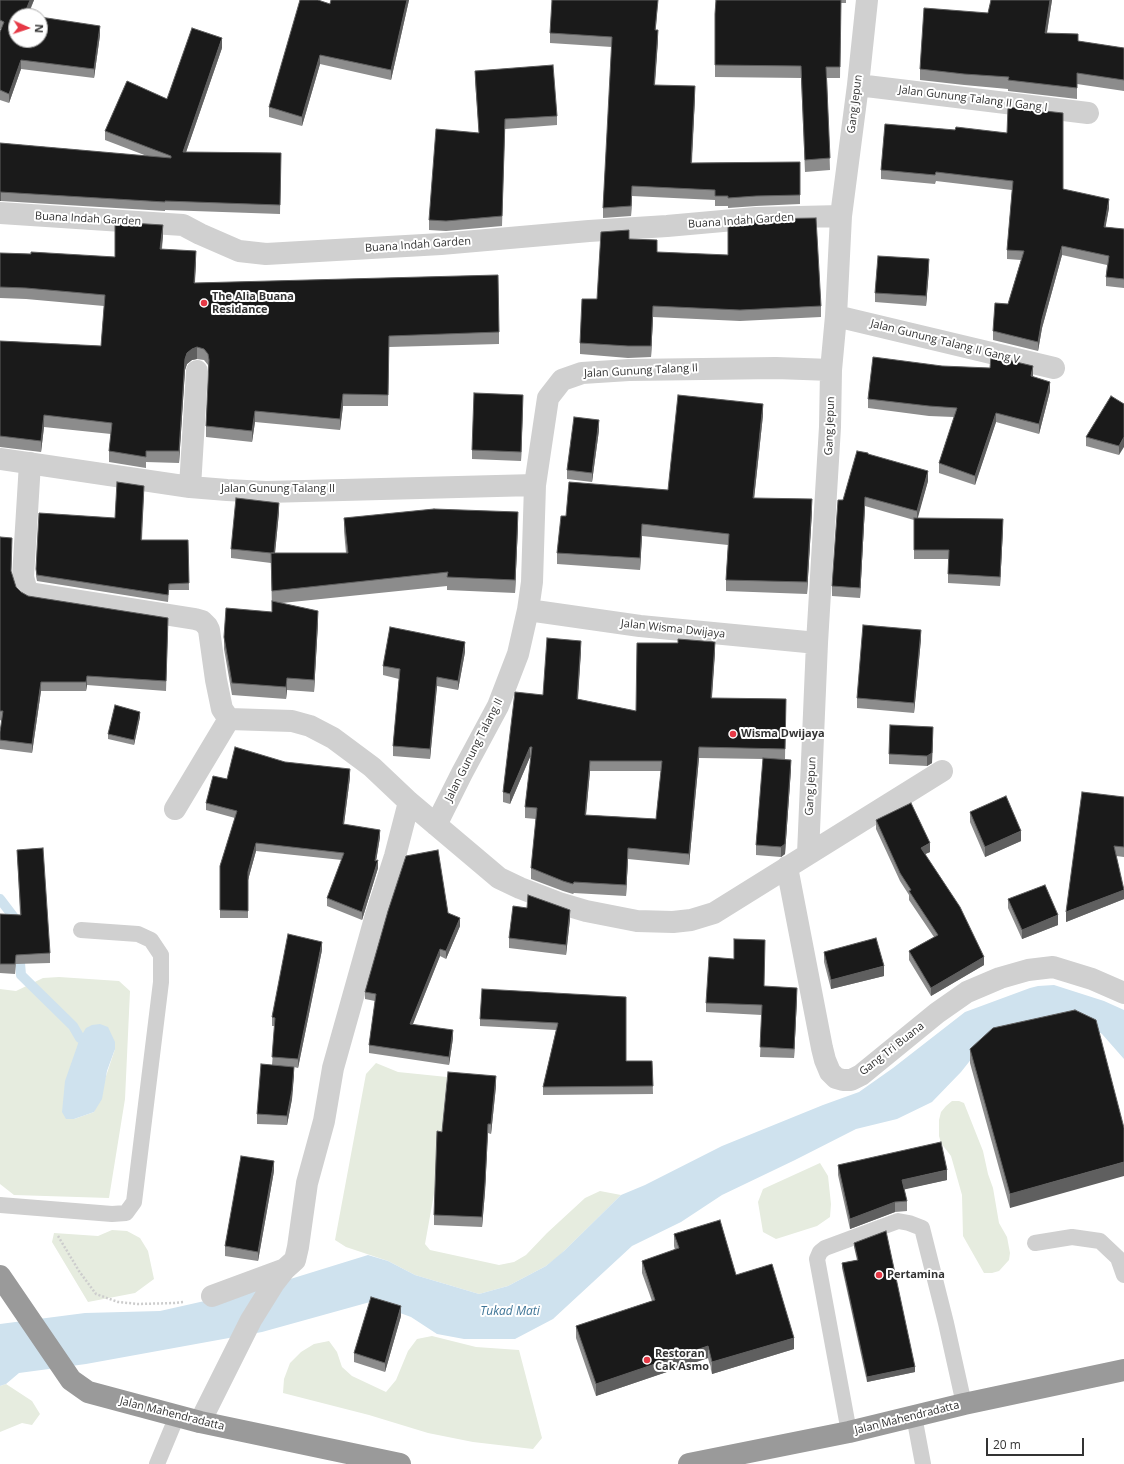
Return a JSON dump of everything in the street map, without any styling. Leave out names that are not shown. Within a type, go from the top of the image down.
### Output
[{"type":"highway","name":"Jalan Mahendradatta","points":[[0,1276],[71,1380],[88,1392],[200,1422],[400,1464]]},
{"type":"highway","name":"Jalan Mahendradatta","points":[[689,1464],[849,1432],[964,1404],[1124,1370]]},
{"type":"street","name":"Gang Jepun","points":[[808,854],[817,643],[830,427],[831,370],[836,316],[841,216],[858,85],[867,0]]},
{"type":"street","name":"Jalan Gunung Talang II Gang I","points":[[858,85],[1088,113]]},
{"type":"street","name":"Buana Indah Garden","points":[[0,213],[183,226],[239,251],[266,254],[441,244],[756,218],[841,216]]},
{"type":"street","name":"Jalan Gunung Talang II Gang V","points":[[836,316],[1054,368]]},
{"type":"street","name":"Jalan Gunung Talang II","points":[[436,825],[462,772],[498,706],[518,654],[528,610],[532,582],[535,485],[548,398],[562,380],[582,373],[629,370],[769,368],[831,370]]},
{"type":"street","points":[[190,487],[197,371]]},
{"type":"street","name":"Jalan Gunung Talang II","points":[[0,459],[190,487],[266,492],[535,485]]},
{"type":"street","points":[[30,463],[23,577],[26,588],[30,593],[202,621],[209,630],[216,680],[222,709],[229,719]]},
{"type":"street","name":"Jalan Wisma Dwijaya","points":[[528,610],[640,626],[817,643]]},
{"type":"street","points":[[229,719],[292,721],[310,726],[333,738],[372,767],[409,802],[499,878],[559,903],[586,911],[637,921],[673,922],[691,920],[714,913],[942,771]]},
{"type":"street","points":[[175,809],[229,719]]},
{"type":"street","points":[[200,1422],[251,1320],[280,1276],[294,1260],[298,1247],[307,1183],[324,1121],[333,1068],[376,915],[395,856],[409,802]]},
{"type":"street","name":"Gang Tri Buana","points":[[787,867],[822,1048],[830,1072],[836,1078],[851,1080],[861,1075],[937,1013],[967,992],[1000,978],[1028,970],[1053,967],[1092,979],[1124,993]]},
{"type":"street","points":[[212,1296],[280,1276]]},
{"type":"lane","points":[[0,1205],[112,1214],[126,1213],[134,1202],[161,982],[161,956],[151,940],[138,934],[81,930]]},
{"type":"lane","points":[[849,1432],[817,1259],[820,1252],[825,1248],[898,1221],[909,1222],[922,1228],[939,1291],[964,1404]]},
{"type":"lane","points":[[1035,1243],[1072,1236],[1100,1241],[1118,1258],[1124,1275]]},
{"type":"lane","points":[[157,1464],[177,1416]]},
{"type":"lane","points":[[914,1416],[924,1464]]},
{"type":"path","points":[[55,1231],[63,1242],[79,1271],[96,1294],[118,1302],[138,1304],[175,1303],[212,1296]]},
{"type":"shaded area","points":[[59,977],[119,981],[130,991],[125,1099],[109,1198],[14,1195],[0,1184],[0,989],[16,991],[43,978]],"holes":[[[115,1049],[94,1112],[74,1119],[66,1119]]]},
{"type":"shaded area","points":[[376,1063],[398,1072],[447,1077],[439,1166],[425,1244],[430,1250],[499,1265],[514,1262],[526,1255],[547,1233],[585,1198],[600,1191],[621,1195],[558,1257],[546,1266],[508,1286],[479,1294],[415,1275],[388,1261],[346,1247],[335,1240],[366,1074]]},
{"type":"shaded area","points":[[952,1101],[964,1103],[983,1151],[993,1188],[999,1223],[1007,1237],[1010,1253],[1009,1260],[999,1271],[992,1273],[984,1273],[963,1236],[962,1195],[951,1156],[941,1143],[939,1136],[939,1120],[941,1112]]},
{"type":"shaded area","points":[[820,1163],[828,1176],[831,1204],[830,1217],[817,1226],[776,1239],[763,1232],[758,1202],[763,1189]]},
{"type":"shaded area","points":[[112,1230],[127,1231],[140,1238],[148,1251],[154,1279],[135,1293],[88,1302],[52,1242],[54,1233],[98,1236]]},
{"type":"shaded area","points":[[432,1336],[476,1347],[519,1350],[542,1438],[533,1449],[473,1442],[428,1433],[369,1415],[283,1393],[284,1379],[290,1363],[301,1352],[314,1344],[329,1341],[337,1352],[342,1367],[352,1376],[386,1392],[396,1380],[408,1351],[417,1339]]},
{"type":"shaded area","points":[[6,1384],[32,1401],[40,1414],[32,1425],[22,1423],[0,1432],[0,1386]]},
{"type":"water","name":"Tukad Mati","points":[[1054,985],[1104,1001],[1124,1010],[1124,1059],[1102,1034],[1091,1027],[984,1043],[961,1072],[932,1102],[897,1119],[856,1129],[722,1195],[681,1222],[632,1246],[553,1319],[515,1339],[464,1339],[437,1334],[411,1317],[370,1302],[262,1332],[86,1364],[19,1373],[6,1384],[0,1386],[0,1324],[85,1313],[160,1311],[258,1289],[368,1255],[388,1261],[415,1275],[479,1294],[508,1286],[546,1266],[564,1251],[621,1195],[645,1185],[722,1146],[859,1092],[893,1068],[965,1012],[1030,988]]},
{"type":"water","points":[[100,1024],[108,1027],[115,1042],[115,1049],[107,1071],[102,1099],[94,1112],[74,1119],[66,1119],[62,1112],[65,1081],[80,1038],[86,1028],[92,1025]]},
{"type":"building","points":[[0,0],[30,0],[27,8],[8,8],[8,48],[48,48],[48,18],[100,26],[94,69],[21,60],[9,94],[0,90],[0,32],[4,22],[0,20]]},
{"type":"building","points":[[300,0],[318,0],[330,4],[331,0],[407,0],[391,70],[320,55],[302,117],[269,107]]},
{"type":"building","points":[[552,0],[658,0],[655,30],[658,30],[654,85],[695,86],[691,163],[800,162],[800,195],[728,198],[728,196],[715,196],[715,190],[632,186],[631,206],[603,208],[612,37],[550,33]]},
{"type":"building","points":[[716,0],[841,0],[840,67],[826,67],[830,158],[805,160],[801,66],[715,65]]},
{"type":"building","points":[[991,0],[1050,0],[1045,33],[1078,34],[1078,41],[1124,48],[1124,80],[1077,73],[1077,88],[1008,80],[1009,77],[920,69],[924,8],[988,13]]},
{"type":"building","points":[[192,28],[222,38],[183,152],[281,153],[280,205],[165,202],[0,192],[0,143],[171,158],[171,156],[105,131],[127,81],[167,99]]},
{"type":"building","points":[[553,65],[557,116],[505,119],[502,216],[446,221],[429,220],[436,129],[479,133],[475,71]]},
{"type":"building","points":[[1008,107],[1063,113],[1063,189],[1109,199],[1104,227],[1124,229],[1124,279],[1106,277],[1109,256],[1062,246],[1042,319],[1038,342],[993,331],[995,303],[1008,304],[1024,251],[1007,250],[1013,181],[936,172],[935,175],[881,170],[885,124],[955,130],[956,127],[1007,133]]},
{"type":"building","points":[[816,218],[821,306],[740,310],[653,306],[651,346],[580,343],[582,299],[597,299],[601,232],[629,230],[629,239],[657,240],[657,252],[728,255],[728,222],[757,219]]},
{"type":"building","points":[[115,222],[163,225],[160,249],[196,251],[194,283],[498,275],[499,332],[389,336],[388,395],[343,394],[340,419],[255,411],[252,431],[206,426],[209,360],[208,354],[204,349],[197,347],[187,353],[185,359],[179,451],[146,451],[146,457],[109,451],[112,423],[44,415],[41,441],[0,436],[0,341],[101,346],[105,295],[0,287],[0,253],[31,254],[31,252],[115,257]]},
{"type":"building","points":[[878,256],[929,259],[926,296],[875,293]]},
{"type":"building","points":[[991,356],[1033,366],[1031,376],[1050,382],[1039,424],[996,413],[975,476],[939,463],[957,408],[868,399],[873,357],[942,366],[990,368]]},
{"type":"building","points":[[474,393],[523,395],[521,452],[472,450]]},
{"type":"building","points":[[678,395],[763,404],[753,498],[812,499],[807,582],[726,580],[729,534],[642,524],[640,558],[557,553],[561,516],[566,516],[569,482],[668,490]]},
{"type":"building","points":[[1111,396],[1124,404],[1124,437],[1119,446],[1086,437]]},
{"type":"building","points":[[574,417],[599,420],[592,473],[567,470]]},
{"type":"building","points":[[857,451],[928,471],[917,511],[865,497],[860,588],[832,586],[838,500],[843,500]]},
{"type":"building","points":[[117,482],[144,486],[141,540],[188,540],[189,583],[169,584],[168,595],[37,575],[39,513],[115,518]]},
{"type":"building","points":[[236,498],[279,503],[274,553],[231,549]]},
{"type":"building","points":[[434,509],[518,512],[515,580],[447,577],[448,572],[272,591],[271,553],[348,553],[344,518]]},
{"type":"building","points":[[914,518],[1003,519],[1000,577],[948,574],[949,550],[914,550]]},
{"type":"building","points":[[0,537],[12,538],[11,571],[16,587],[28,596],[168,618],[166,681],[87,676],[86,682],[41,682],[32,744],[0,740],[3,711],[0,711]]},
{"type":"building","points":[[272,601],[318,611],[314,680],[287,678],[286,687],[232,683],[224,637],[226,608],[272,612]]},
{"type":"building","points":[[863,625],[921,630],[914,703],[857,698]]},
{"type":"building","points":[[390,627],[465,642],[458,681],[437,677],[430,749],[393,746],[400,669],[383,666]]},
{"type":"building","points":[[547,638],[581,641],[577,699],[636,711],[637,643],[678,643],[678,639],[715,642],[711,698],[786,699],[785,749],[699,747],[689,854],[628,848],[626,885],[574,882],[573,884],[531,868],[537,808],[525,807],[532,747],[530,747],[510,794],[503,792],[515,692],[543,695]],"holes":[[[590,761],[662,761],[656,819],[585,815]]]},
{"type":"building","points":[[115,705],[140,712],[134,740],[108,734]]},
{"type":"building","points":[[890,725],[933,727],[932,753],[927,756],[889,754]]},
{"type":"building","points":[[235,747],[285,762],[350,769],[343,824],[380,830],[375,861],[378,860],[362,912],[327,898],[344,853],[256,843],[248,872],[248,911],[220,910],[220,866],[237,811],[206,803],[213,776],[227,779]]},
{"type":"building","points":[[763,758],[791,760],[785,844],[781,847],[756,845]]},
{"type":"building","points":[[1082,792],[1124,797],[1124,847],[1114,846],[1124,890],[1066,912]]},
{"type":"building","points":[[1006,796],[1021,831],[985,847],[970,812]]},
{"type":"building","points":[[911,803],[930,843],[921,848],[960,907],[984,957],[931,988],[909,951],[938,935],[909,891],[911,890],[900,873],[876,820]]},
{"type":"building","points":[[43,848],[50,953],[16,955],[15,964],[0,964],[0,914],[21,915],[17,850]]},
{"type":"building","points":[[438,850],[448,913],[460,918],[446,951],[440,949],[410,1024],[453,1030],[449,1057],[369,1045],[376,994],[365,992],[388,911],[406,856]]},
{"type":"building","points":[[1045,885],[1058,915],[1022,930],[1008,899]]},
{"type":"building","points":[[528,895],[570,910],[566,945],[509,938],[513,906],[527,908]]},
{"type":"building","points":[[288,934],[322,942],[298,1059],[272,1057],[275,1018],[272,1017]]},
{"type":"building","points":[[876,938],[884,966],[831,980],[824,952]]},
{"type":"building","points":[[734,939],[765,940],[764,986],[797,988],[794,1049],[760,1047],[762,1005],[706,1003],[709,957],[734,959]]},
{"type":"building","points":[[482,989],[626,997],[626,1061],[652,1061],[653,1086],[543,1087],[558,1023],[480,1019]]},
{"type":"building","points":[[1075,1010],[1096,1020],[1124,1128],[1124,1162],[1010,1194],[970,1049],[993,1028]]},
{"type":"building","points":[[261,1064],[294,1067],[292,1090],[287,1116],[257,1114]]},
{"type":"building","points":[[448,1072],[496,1076],[491,1124],[488,1124],[482,1217],[434,1215],[437,1131],[442,1132]]},
{"type":"building","points":[[941,1142],[947,1170],[902,1180],[907,1201],[895,1202],[850,1219],[838,1165]]},
{"type":"building","points":[[241,1156],[274,1161],[258,1252],[225,1246]]},
{"type":"building","points":[[720,1220],[736,1275],[772,1264],[794,1338],[712,1362],[708,1346],[596,1384],[576,1326],[655,1300],[642,1261],[679,1248],[674,1234]]},
{"type":"building","points":[[886,1231],[915,1367],[867,1377],[842,1263],[858,1260],[854,1243]]},
{"type":"building","points":[[371,1297],[401,1306],[385,1363],[354,1353]]},
{"type":"waterway","points":[[0,899],[16,920],[17,926]]},
{"type":"waterway","points":[[19,951],[21,975],[73,1026],[80,1038]]},
{"type":"place","name":"The Alia Buana Residance","points":[[204,303]]},
{"type":"place","name":"Wisma Dwijaya","points":[[733,734]]},
{"type":"place","name":"Pertamina","points":[[879,1275]]},
{"type":"place","name":"Restoran Cak Asmo","points":[[647,1360]]}]
